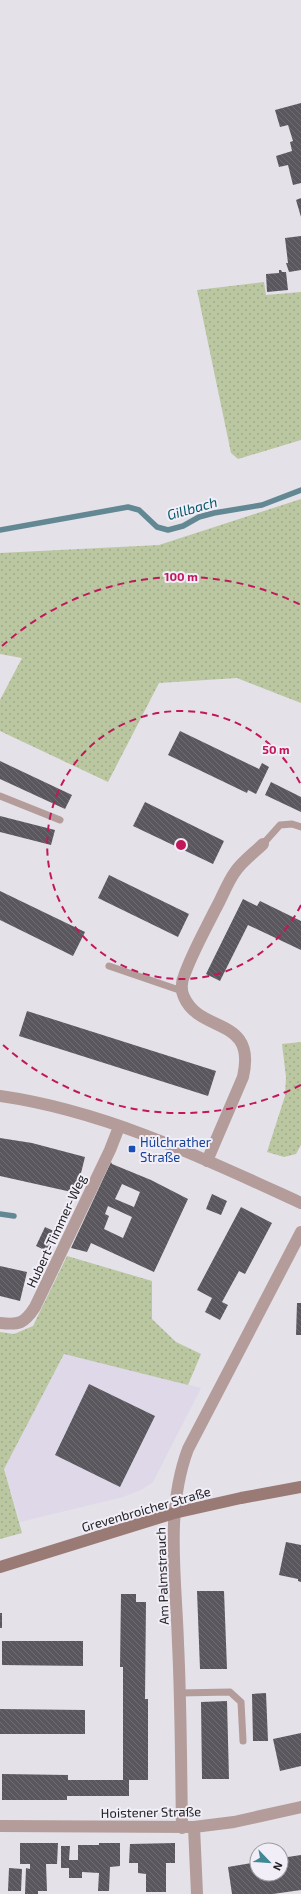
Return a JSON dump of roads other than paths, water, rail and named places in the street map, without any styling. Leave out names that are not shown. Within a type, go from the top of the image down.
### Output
[{"type":"main road","name":"Grevenbroicher Straße","points":[[0,1566],[174,1513],[241,1498],[301,1488]]},
{"type":"street","points":[[207,1160],[243,1077],[245,1051],[235,1034],[192,1008],[183,996],[183,977],[235,871],[263,844]]},
{"type":"street","points":[[0,1096],[48,1105],[119,1126],[207,1160],[301,1203]]},
{"type":"street","name":"Hubert-Timmer-Weg","points":[[0,1323],[19,1324],[23,1322],[35,1307],[110,1150],[119,1126]]},
{"type":"street","name":"Am Palmstrauch","points":[[197,1894],[188,1828],[180,1693],[174,1513],[179,1478],[188,1449],[301,1232]]},
{"type":"street","name":"Hoistener Straße","points":[[0,1826],[188,1828],[234,1822],[301,1807]]},
{"type":"lane","points":[[0,796],[60,820]]},
{"type":"lane","points":[[263,844],[280,825],[292,824],[301,827]]},
{"type":"lane","points":[[109,966],[182,991]]},
{"type":"lane","points":[[180,1693],[230,1692],[241,1702],[243,1741]]},
{"type":"waterway","name":"Gillbach","points":[[0,530],[128,507],[139,510],[157,527],[168,530],[183,526],[199,517],[262,505],[301,490]]},
{"type":"waterway","points":[[0,1214],[14,1216]]},
{"type":"place","name":"Hülchrather Straße","points":[[132,1149]]}]
